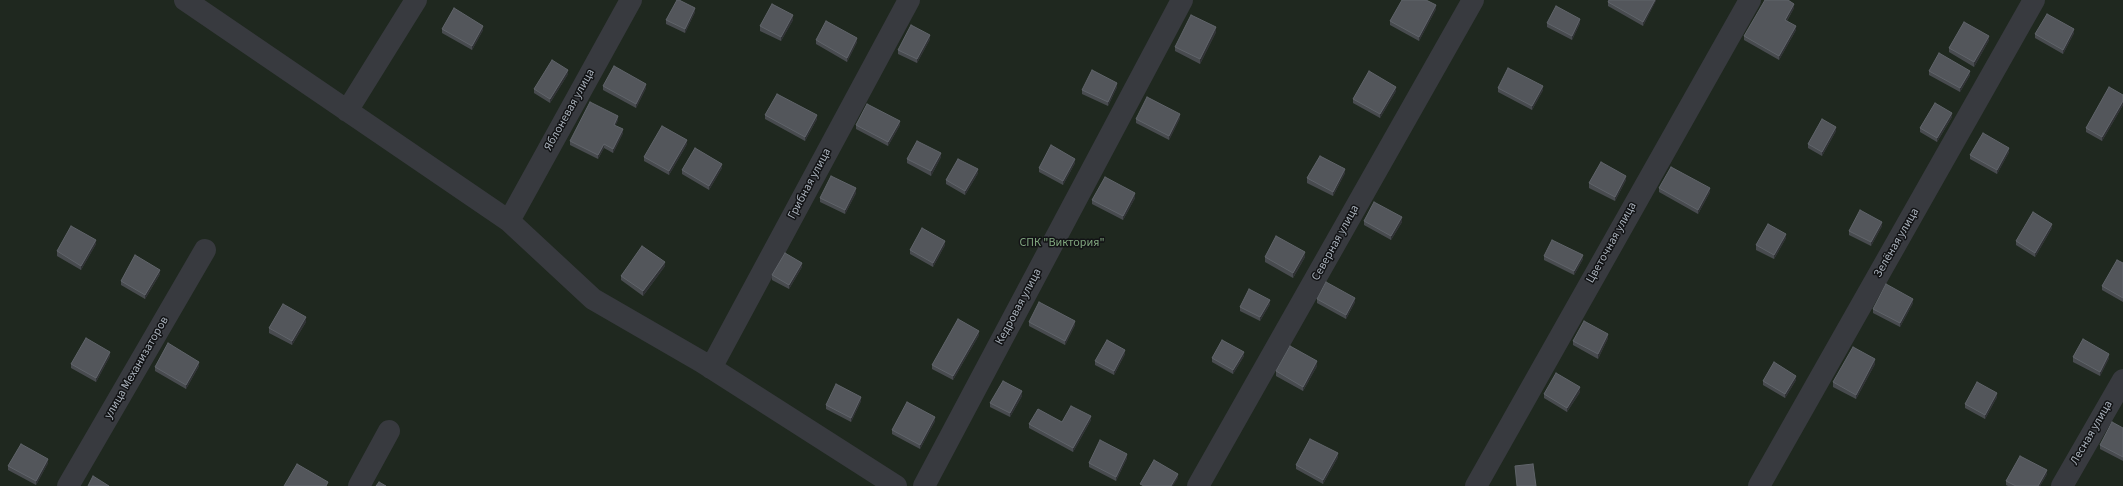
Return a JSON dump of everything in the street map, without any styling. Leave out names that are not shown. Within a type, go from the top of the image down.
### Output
[{"type":"street","points":[[185,0],[510,221],[593,299],[711,368],[896,486]]},
{"type":"street","points":[[347,111],[416,0]]},
{"type":"street","name":"Яблоневая улица","points":[[510,221],[631,0]]},
{"type":"street","name":"Грибная улица","points":[[711,368],[909,0]]},
{"type":"street","name":"Кедровая улица","points":[[924,486],[1182,0]]},
{"type":"street","name":"Северная улица","points":[[1198,486],[1473,0]]},
{"type":"street","name":"Цветочная улица","points":[[1476,486],[1750,0]]},
{"type":"street","name":"Зелёная улица","points":[[1759,486],[2034,0]]},
{"type":"street","name":"улица Механизаторов","points":[[68,486],[205,250]]},
{"type":"street","name":"Лесная улица","points":[[2062,486],[2123,380]]},
{"type":"street","points":[[359,486],[389,432]]},
{"type":"green space","name":"СПК \"Виктория\"","points":[[0,0],[2123,0],[2123,486],[0,486]]},
{"type":"building","points":[[677,0],[695,8],[685,29],[666,20]]},
{"type":"building","points":[[1402,0],[1426,0],[1436,5],[1419,37],[1390,21]]},
{"type":"building","points":[[1609,0],[1655,0],[1643,22],[1608,2]]},
{"type":"building","points":[[1765,0],[1788,0],[1794,4],[1785,20],[1796,26],[1779,56],[1744,36]]},
{"type":"building","points":[[772,4],[793,15],[781,37],[760,26]]},
{"type":"building","points":[[1556,6],[1580,19],[1572,36],[1547,23]]},
{"type":"building","points":[[454,8],[483,26],[472,46],[442,29]]},
{"type":"building","points":[[2047,14],[2074,29],[2063,50],[2035,34]]},
{"type":"building","points":[[1191,15],[1216,27],[1200,59],[1175,47]]},
{"type":"building","points":[[826,21],[857,38],[847,58],[816,40]]},
{"type":"building","points":[[1964,22],[1989,36],[1974,62],[1949,48]]},
{"type":"building","points":[[911,25],[930,35],[917,59],[898,50]]},
{"type":"building","points":[[1939,53],[1970,71],[1960,88],[1929,71]]},
{"type":"building","points":[[552,60],[568,70],[550,99],[534,89]]},
{"type":"building","points":[[614,66],[646,84],[636,104],[603,86]]},
{"type":"building","points":[[1508,68],[1543,86],[1532,106],[1498,88]]},
{"type":"building","points":[[1092,70],[1117,83],[1108,102],[1082,90]]},
{"type":"building","points":[[1369,71],[1396,87],[1380,114],[1353,99]]},
{"type":"building","points":[[2109,87],[2123,95],[2123,101],[2102,137],[2086,128]]},
{"type":"building","points":[[777,94],[817,115],[805,137],[765,115]]},
{"type":"building","points":[[1147,97],[1180,114],[1169,136],[1136,119]]},
{"type":"building","points":[[590,102],[618,116],[614,125],[623,129],[613,149],[604,144],[598,155],[570,141]]},
{"type":"building","points":[[1935,103],[1952,113],[1937,138],[1920,128]]},
{"type":"building","points":[[867,104],[900,121],[888,142],[856,125]]},
{"type":"building","points":[[1822,119],[1836,127],[1822,152],[1808,144]]},
{"type":"building","points":[[662,126],[687,140],[669,171],[644,157]]},
{"type":"building","points":[[1983,133],[2009,148],[1997,170],[1970,155]]},
{"type":"building","points":[[917,141],[941,153],[931,171],[907,159]]},
{"type":"building","points":[[1051,145],[1075,159],[1063,181],[1039,168]]},
{"type":"building","points":[[695,148],[722,164],[709,186],[682,170]]},
{"type":"building","points":[[1320,156],[1345,169],[1333,192],[1307,178]]},
{"type":"building","points":[[958,159],[978,169],[965,191],[946,180]]},
{"type":"building","points":[[1601,162],[1626,176],[1615,197],[1589,183]]},
{"type":"building","points":[[1671,167],[1710,188],[1698,210],[1659,188]]},
{"type":"building","points":[[831,176],[856,188],[845,210],[820,198]]},
{"type":"building","points":[[1105,177],[1135,193],[1123,216],[1092,200]]},
{"type":"building","points":[[1374,202],[1402,217],[1391,236],[1364,221]]},
{"type":"building","points":[[1860,210],[1882,222],[1871,242],[1849,231]]},
{"type":"building","points":[[2033,212],[2052,224],[2035,253],[2016,241]]},
{"type":"building","points":[[1768,224],[1786,234],[1774,255],[1756,245]]},
{"type":"building","points":[[71,226],[96,240],[81,266],[57,251]]},
{"type":"building","points":[[922,228],[945,241],[933,263],[910,250]]},
{"type":"building","points":[[1276,236],[1305,252],[1293,273],[1265,257]]},
{"type":"building","points":[[1552,240],[1583,255],[1574,271],[1544,256]]},
{"type":"building","points":[[642,246],[665,262],[643,291],[621,276]]},
{"type":"building","points":[[785,253],[802,263],[789,285],[772,275]]},
{"type":"building","points":[[135,255],[160,270],[145,295],[121,281]]},
{"type":"building","points":[[2117,260],[2123,263],[2123,298],[2102,286]]},
{"type":"building","points":[[1326,282],[1355,298],[1346,315],[1317,299]]},
{"type":"building","points":[[1886,284],[1913,299],[1900,323],[1873,309]]},
{"type":"building","points":[[1249,289],[1270,300],[1260,317],[1240,307]]},
{"type":"building","points":[[1039,302],[1075,321],[1065,341],[1029,322]]},
{"type":"building","points":[[283,304],[306,317],[292,341],[269,328]]},
{"type":"building","points":[[958,319],[979,331],[953,376],[932,365]]},
{"type":"building","points":[[1584,321],[1608,334],[1598,354],[1573,341]]},
{"type":"building","points":[[86,338],[110,352],[96,378],[71,364]]},
{"type":"building","points":[[2083,339],[2109,354],[2100,372],[2073,357]]},
{"type":"building","points":[[1107,340],[1125,350],[1114,371],[1095,361]]},
{"type":"building","points":[[1222,340],[1244,352],[1233,370],[1212,358]]},
{"type":"building","points":[[168,343],[199,362],[186,385],[155,367]]},
{"type":"building","points":[[1290,346],[1317,361],[1303,387],[1276,371]]},
{"type":"building","points":[[1853,347],[1875,359],[1856,395],[1833,382]]},
{"type":"building","points":[[1774,362],[1796,376],[1785,394],[1763,381]]},
{"type":"building","points":[[1556,373],[1580,387],[1567,408],[1544,394]]},
{"type":"building","points":[[1003,381],[1022,391],[1010,413],[990,403]]},
{"type":"building","points":[[1977,382],[1997,393],[1985,415],[1965,404]]},
{"type":"building","points":[[836,384],[861,397],[851,418],[826,405]]},
{"type":"building","points":[[907,402],[935,417],[920,445],[892,430]]},
{"type":"building","points":[[1071,406],[1091,416],[1073,448],[1029,424],[1038,409],[1062,422]]},
{"type":"building","points":[[2112,422],[2123,428],[2123,457],[2100,445]]},
{"type":"building","points":[[1310,439],[1338,453],[1323,480],[1296,465]]},
{"type":"building","points":[[1100,440],[1127,454],[1116,477],[1089,463]]},
{"type":"building","points":[[21,444],[48,459],[36,481],[8,466]]},
{"type":"building","points":[[2020,456],[2047,470],[2038,486],[2016,486],[2006,481]]},
{"type":"building","points":[[1154,460],[1178,474],[1171,486],[1144,486],[1140,484]]},
{"type":"building","points":[[297,464],[328,482],[326,486],[284,486]]},
{"type":"building","points":[[1533,464],[1536,486],[1517,486],[1515,466]]},
{"type":"building","points":[[93,476],[109,486],[88,486]]},
{"type":"building","points":[[379,482],[386,486],[376,486]]}]
